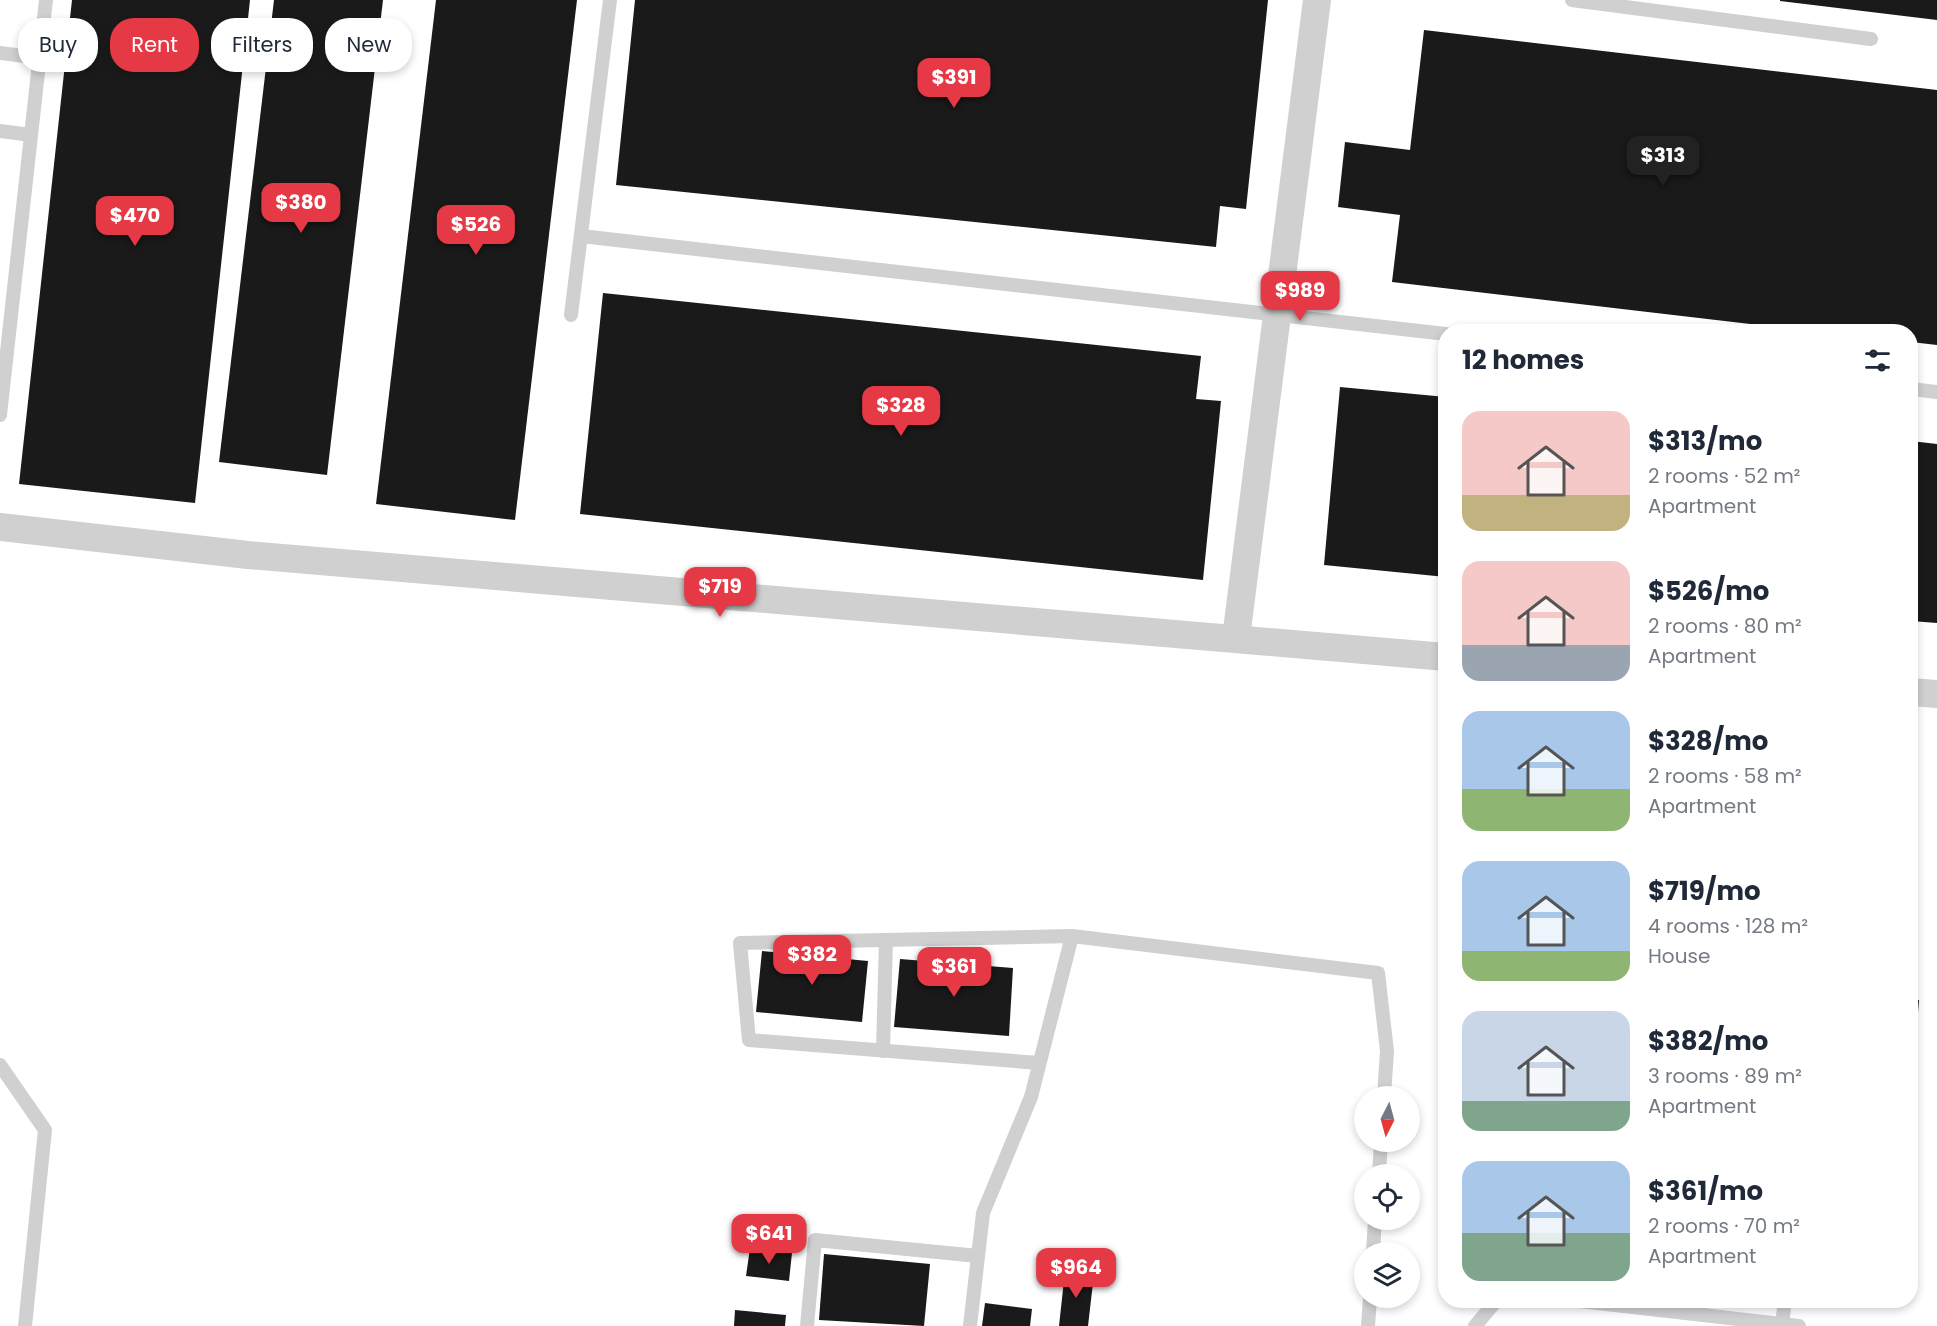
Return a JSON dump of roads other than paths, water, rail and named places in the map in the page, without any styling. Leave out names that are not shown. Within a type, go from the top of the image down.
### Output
[{"type":"street","points":[[1236,638],[1317,0]]},
{"type":"street","points":[[0,527],[248,555],[1438,656]]},
{"type":"street","points":[[1918,693],[1937,694]]},
{"type":"lane","points":[[44,18],[46,0]]},
{"type":"lane","points":[[571,315],[610,0]]},
{"type":"lane","points":[[1572,0],[1871,39]]},
{"type":"lane","points":[[0,53],[18,55]]},
{"type":"lane","points":[[0,415],[38,72]]},
{"type":"lane","points":[[0,131],[31,135]]},
{"type":"lane","points":[[581,236],[1438,333]]},
{"type":"lane","points":[[1918,390],[1937,392]]},
{"type":"lane","points":[[970,1326],[983,1213],[1031,1097],[1072,936]]},
{"type":"lane","points":[[1039,1063],[749,1041],[740,943],[1072,936],[1378,973],[1388,1051],[1385,1086]]},
{"type":"lane","points":[[883,1051],[886,940]]},
{"type":"lane","points":[[0,1065],[45,1130],[25,1326]]},
{"type":"lane","points":[[807,1326],[815,1240],[978,1256]]},
{"type":"lane","points":[[1368,1326],[1369,1308]]},
{"type":"lane","points":[[1474,1326],[1490,1308]]},
{"type":"lane","points":[[1679,1308],[1799,1326]]},
{"type":"lane","points":[[1782,1324],[1784,1308]]}]
